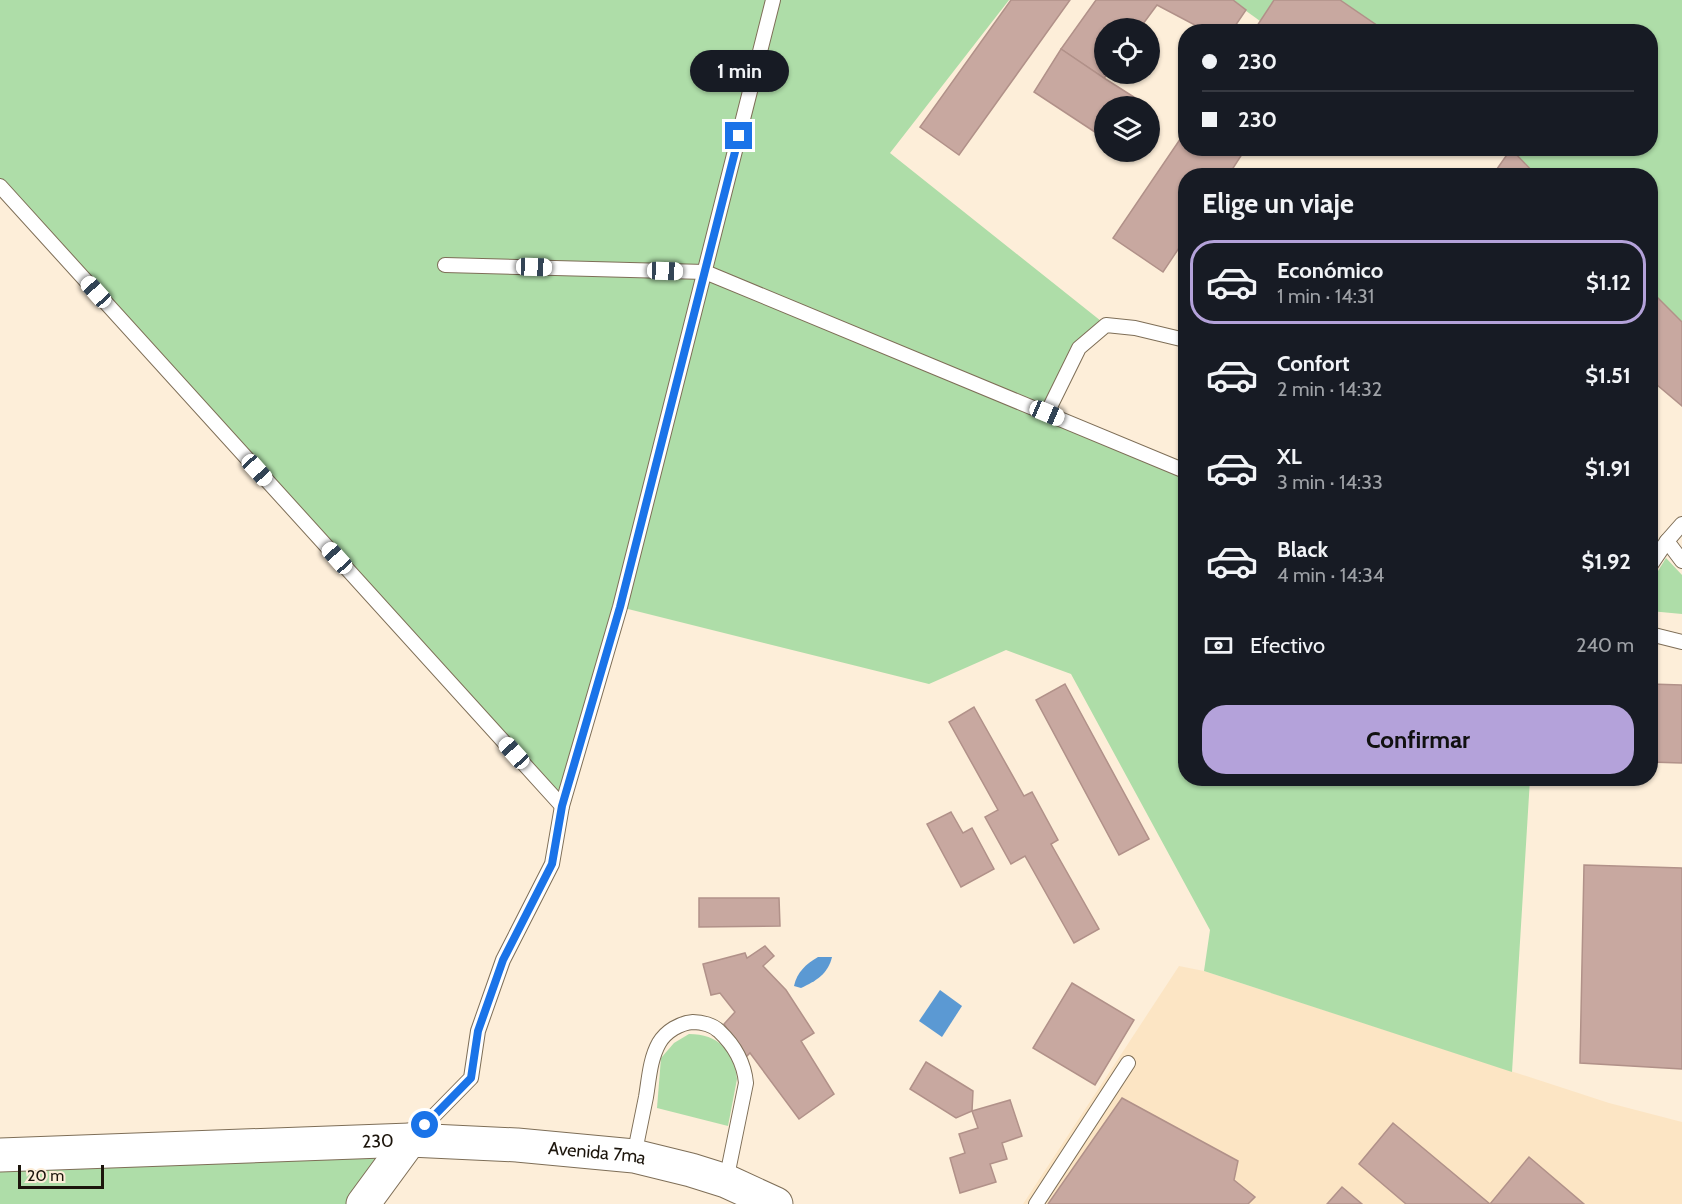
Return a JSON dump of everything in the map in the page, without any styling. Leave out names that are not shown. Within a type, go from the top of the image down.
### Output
[{"type":"main road","name":"230","points":[[0,1155],[410,1140]]},
{"type":"main road","name":"Avenida 7ma","points":[[410,1140],[517,1144],[633,1156],[726,1181],[776,1204]]},
{"type":"main road","points":[[363,1204],[410,1140]]},
{"type":"lane","name":"230","points":[[410,1140],[471,1078],[478,1031],[503,960],[552,864],[562,806],[620,607],[773,0]]},
{"type":"lane","points":[[0,186],[562,806]]},
{"type":"lane","points":[[445,265],[705,272],[1178,468]]},
{"type":"lane","points":[[1047,413],[1079,348],[1106,325],[1135,328],[1178,338]]},
{"type":"lane","points":[[1658,554],[1682,524]]},
{"type":"lane","points":[[1667,541],[1682,561]]},
{"type":"lane","points":[[1658,636],[1682,642]]},
{"type":"lane","points":[[633,1156],[653,1059],[660,1041],[674,1027],[699,1022],[716,1028],[729,1041],[740,1057],[745,1071],[746,1083],[726,1181]]},
{"type":"lane","points":[[1036,1204],[1128,1063]]},
{"type":"shaded area","points":[[1179,966],[1204,971],[1609,1103],[1682,1122],[1682,1204],[1023,1204]]},
{"type":"green space","points":[[0,0],[1009,0],[890,153],[1106,325],[1079,348],[1047,413],[1178,468],[1178,786],[1530,786],[1512,1072],[1204,971],[1210,930],[1071,674],[1006,650],[929,684],[620,607],[562,806],[0,186]]},
{"type":"green space","points":[[1231,0],[1274,0],[1260,21]]},
{"type":"green space","points":[[1340,0],[1682,0],[1682,322],[1658,298],[1658,168],[1530,168],[1517,156],[1658,156],[1658,24],[1375,24]]},
{"type":"green space","points":[[1666,558],[1682,575],[1682,614],[1658,612],[1658,571]]},
{"type":"green space","points":[[689,1034],[708,1037],[716,1041],[723,1046],[732,1060],[737,1079],[728,1126],[657,1108],[661,1058],[674,1043]]},
{"type":"green space","points":[[410,1140],[363,1204],[0,1204],[0,1155]]},
{"type":"water","points":[[818,957],[832,957],[828,968],[816,980],[801,988],[794,986],[803,969]]},
{"type":"water","points":[[940,990],[962,1006],[942,1037],[919,1021]]},
{"type":"building","points":[[1011,0],[1070,0],[959,155],[920,127]]},
{"type":"building","points":[[1096,0],[1233,0],[1246,10],[1236,24],[1193,24],[1157,5],[1147,18],[1094,18],[1094,71],[1061,49]]},
{"type":"building","points":[[1274,0],[1340,0],[1375,24],[1258,24]]},
{"type":"building","points":[[1061,49],[1094,71],[1094,84],[1113,84],[1132,96],[1094,96],[1094,131],[1034,92]]},
{"type":"building","points":[[1178,142],[1178,156],[1241,156],[1233,168],[1178,168],[1178,250],[1163,272],[1113,238]]},
{"type":"building","points":[[1506,156],[1518,156],[1529,168],[1498,168]]},
{"type":"building","points":[[1658,298],[1682,322],[1682,406],[1658,386]]},
{"type":"building","points":[[1065,684],[1149,839],[1119,855],[1036,700]]},
{"type":"building","points":[[1658,684],[1682,685],[1682,763],[1658,762]]},
{"type":"building","points":[[974,707],[1024,796],[1032,792],[1058,840],[1051,844],[1099,929],[1074,943],[1025,856],[1011,864],[985,817],[998,810],[949,722]]},
{"type":"building","points":[[951,812],[963,833],[972,828],[994,869],[961,887],[927,824]]},
{"type":"building","points":[[1584,865],[1682,868],[1682,1069],[1580,1063]]},
{"type":"building","points":[[699,898],[779,898],[780,926],[699,927]]},
{"type":"building","points":[[765,946],[774,956],[763,966],[786,990],[814,1033],[801,1041],[834,1094],[799,1119],[750,1053],[746,1057],[724,1024],[735,1012],[720,993],[711,995],[703,964],[745,953],[747,958]]},
{"type":"building","points":[[1072,983],[1134,1020],[1095,1085],[1033,1048]]},
{"type":"building","points":[[926,1062],[973,1091],[972,1111],[956,1118],[910,1089]]},
{"type":"building","points":[[1122,1098],[1238,1161],[1234,1180],[1255,1197],[1248,1204],[1048,1204]]},
{"type":"building","points":[[1010,1100],[1022,1136],[1002,1143],[1007,1159],[990,1164],[996,1182],[960,1193],[950,1158],[965,1153],[959,1134],[978,1128],[972,1111]]},
{"type":"building","points":[[1393,1123],[1490,1204],[1406,1204],[1359,1164]]},
{"type":"building","points":[[1529,1157],[1584,1204],[1490,1204]]},
{"type":"building","points":[[1342,1187],[1362,1204],[1327,1204]]},
{"type":"route","points":[[425,1125],[471,1078],[478,1031],[503,960],[552,864],[562,806],[620,607],[739,136]]}]
